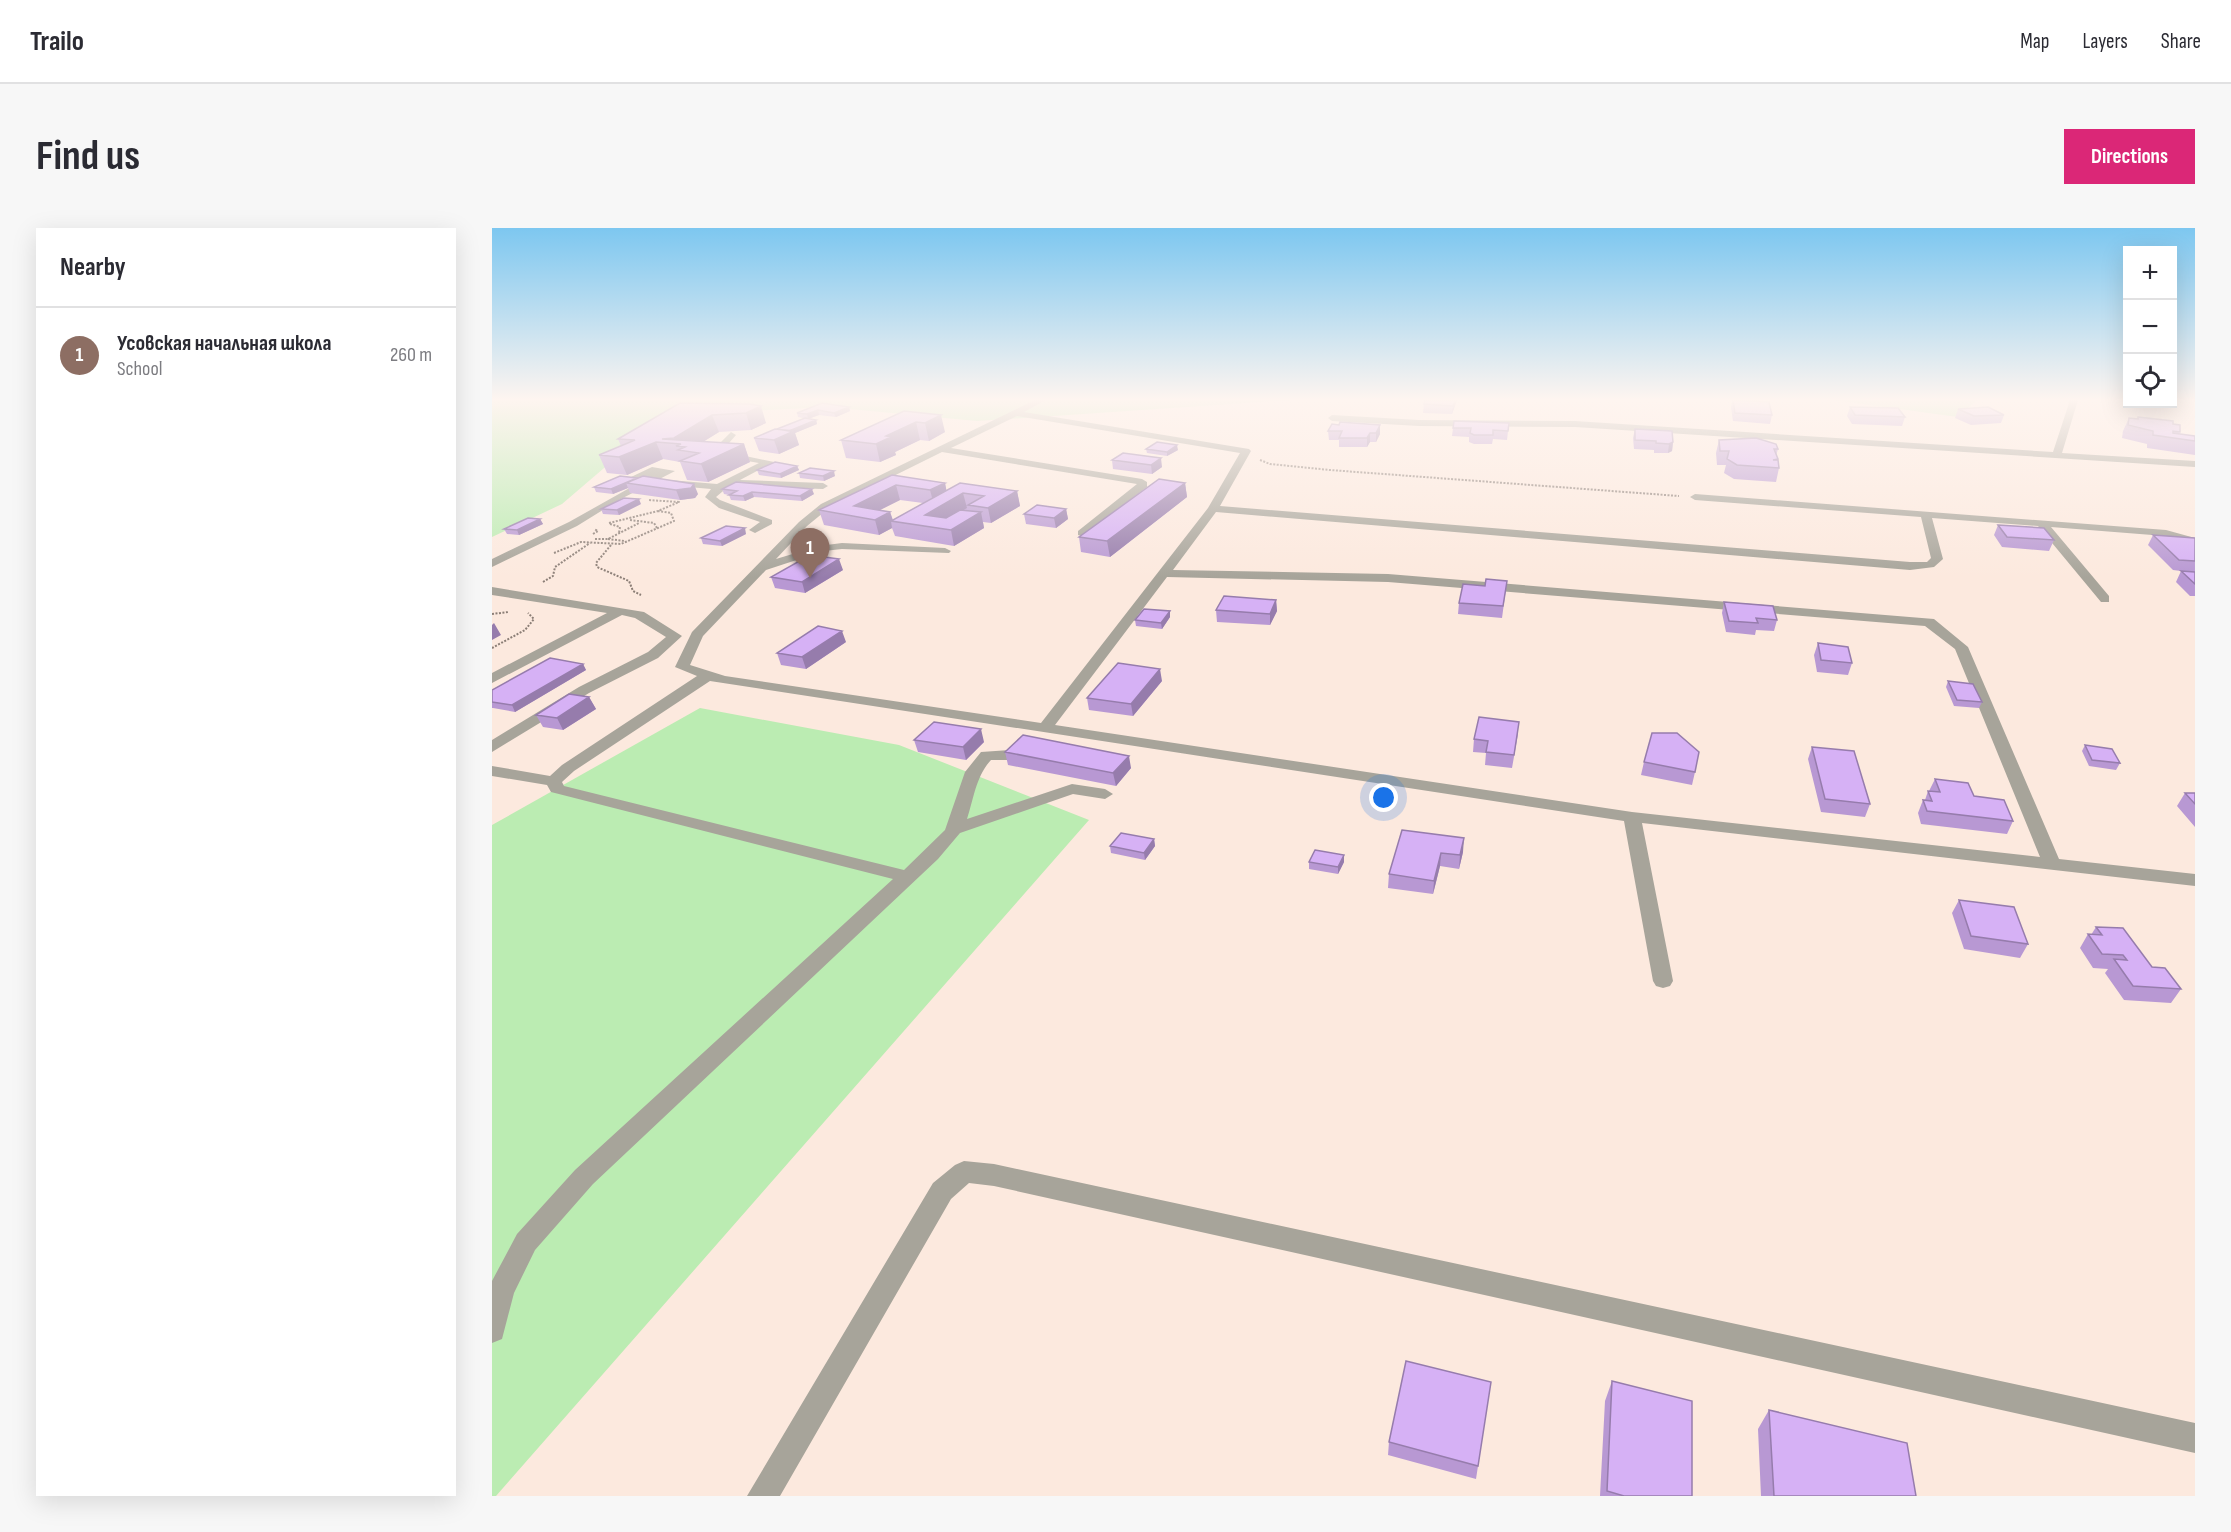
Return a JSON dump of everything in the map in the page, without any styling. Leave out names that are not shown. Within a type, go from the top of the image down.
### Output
[{"type":"street","points":[[752,459],[769,462],[723,485],[710,497],[718,506],[761,517],[768,522],[755,530]]},
{"type":"street","points":[[919,459],[825,506],[803,524],[697,635],[682,667],[709,675],[1044,729],[1632,817],[2051,862],[2195,880]]},
{"type":"street","points":[[1002,459],[1142,482],[1142,487],[1082,533]]},
{"type":"street","points":[[1044,729],[1213,509],[1243,459]]},
{"type":"street","points":[[2128,459],[2195,464]]},
{"type":"street","points":[[784,484],[801,474]]},
{"type":"street","points":[[492,563],[573,524],[652,480],[723,485],[823,486]]},
{"type":"street","points":[[1695,498],[2166,533],[2195,541]]},
{"type":"street","points":[[1213,509],[1910,566],[1930,565],[1937,559],[1925,514]]},
{"type":"street","points":[[2041,523],[2105,599]]},
{"type":"street","points":[[764,567],[824,548],[842,546],[945,551]]},
{"type":"street","points":[[1164,573],[1388,578],[1929,622],[1961,647],[2051,862]]},
{"type":"street","points":[[492,591],[639,615],[675,636],[653,655],[584,690],[492,747]]},
{"type":"street","points":[[492,679],[620,611]]},
{"type":"street","points":[[554,782],[568,768],[709,675]]},
{"type":"street","points":[[492,1329],[501,1291],[526,1242],[584,1177],[936,851],[954,829],[974,766],[987,754],[1010,755]]},
{"type":"street","points":[[492,771],[554,782]]},
{"type":"street","points":[[554,782],[557,789],[907,877]]},
{"type":"street","points":[[954,829],[1072,789],[1105,794]]},
{"type":"street","points":[[1632,817],[1663,981]]},
{"type":"street","points":[[763,1496],[942,1191],[964,1172],[994,1175],[2195,1438]]},
{"type":"path","points":[[1258,459],[1280,465],[1695,498]]},
{"type":"path","points":[[594,527],[629,520],[679,502],[644,500]]},
{"type":"path","points":[[669,507],[675,508],[671,513]]},
{"type":"path","points":[[658,511],[671,513]]},
{"type":"path","points":[[568,541],[611,545],[627,541],[674,521],[671,513]]},
{"type":"path","points":[[629,520],[654,523],[657,528]]},
{"type":"path","points":[[608,539],[639,523]]},
{"type":"path","points":[[606,525],[620,527],[620,532]]},
{"type":"path","points":[[595,539],[627,541]]},
{"type":"path","points":[[512,612],[525,596],[553,576],[555,567],[590,543]]},
{"type":"path","points":[[611,545],[600,556],[597,567],[629,581],[633,591],[641,595]]},
{"type":"path","points":[[492,614],[528,612],[534,619],[525,630],[492,648]]},
{"type":"green space","points":[[492,459],[614,459],[562,504],[492,537]]},
{"type":"green space","points":[[700,708],[899,745],[1089,820],[496,1496],[492,1496],[492,825]]},
{"type":"building","points":[[684,459],[711,459],[701,464],[680,461]]},
{"type":"building","points":[[1113,459],[1159,459],[1151,465]]},
{"type":"building","points":[[1727,459],[1777,459],[1773,460],[1778,460],[1779,468],[1737,465]]},
{"type":"building","points":[[775,462],[797,466],[780,474],[757,470]]},
{"type":"building","points":[[810,468],[834,471],[823,476],[799,473]]},
{"type":"building","points":[[892,475],[945,483],[930,490],[896,485],[854,506],[890,512],[875,520],[819,510]]},
{"type":"building","points":[[620,476],[637,478],[611,489],[594,487]]},
{"type":"building","points":[[643,476],[694,484],[691,488],[676,490],[626,483]]},
{"type":"building","points":[[1159,479],[1185,483],[1107,541],[1079,537]]},
{"type":"building","points":[[736,482],[812,489],[800,496],[752,492],[743,496],[729,495],[737,491],[722,489]]},
{"type":"building","points":[[960,483],[1017,491],[988,508],[968,505],[984,496],[963,493],[925,515],[946,518],[960,510],[981,512],[951,530],[891,521]]},
{"type":"building","points":[[624,498],[639,499],[617,510],[601,509]]},
{"type":"building","points":[[1037,505],[1066,509],[1054,518],[1024,514]]},
{"type":"building","points":[[528,518],[540,519],[517,530],[504,529]]},
{"type":"building","points":[[1998,525],[2044,528],[2054,540],[2007,537]]},
{"type":"building","points":[[726,526],[745,528],[720,541],[701,538]]},
{"type":"building","points":[[2153,535],[2195,538],[2195,561],[2179,560]]},
{"type":"building","points":[[810,555],[839,559],[802,582],[771,577]]},
{"type":"building","points":[[2181,571],[2195,572],[2195,584]]},
{"type":"building","points":[[1486,579],[1507,581],[1503,606],[1459,603],[1463,584],[1485,586]]},
{"type":"building","points":[[1224,596],[1276,600],[1270,614],[1216,610]]},
{"type":"building","points":[[1724,602],[1773,606],[1777,620],[1756,618],[1758,623],[1729,621]]},
{"type":"building","points":[[1144,609],[1170,611],[1161,623],[1135,620]]},
{"type":"building","points":[[818,626],[842,631],[802,657],[777,653]]},
{"type":"building","points":[[1818,643],[1848,647],[1852,663],[1821,660]]},
{"type":"building","points":[[550,658],[583,664],[512,705],[492,702],[492,690]]},
{"type":"building","points":[[1118,663],[1160,669],[1131,704],[1087,698]]},
{"type":"building","points":[[1948,681],[1973,684],[1982,702],[1957,700]]},
{"type":"building","points":[[569,694],[589,697],[557,718],[536,715]]},
{"type":"building","points":[[1479,717],[1519,722],[1514,755],[1486,752],[1488,741],[1474,739]]},
{"type":"building","points":[[934,722],[981,729],[963,747],[914,740]]},
{"type":"building","points":[[1652,733],[1677,733],[1699,752],[1695,772],[1644,762]]},
{"type":"building","points":[[1023,735],[1129,756],[1113,773],[1005,752]]},
{"type":"building","points":[[2085,745],[2112,749],[2120,763],[2092,760]]},
{"type":"building","points":[[1812,747],[1854,751],[1870,804],[1825,799]]},
{"type":"building","points":[[1935,779],[1968,783],[1974,796],[2004,800],[2013,821],[1927,811],[1923,800],[1932,801],[1928,791],[1940,792]]},
{"type":"building","points":[[2185,793],[2195,793],[2195,804]]},
{"type":"building","points":[[1402,830],[1464,838],[1460,855],[1441,853],[1434,881],[1389,874]]},
{"type":"building","points":[[1121,833],[1154,839],[1144,853],[1110,846]]},
{"type":"building","points":[[1315,850],[1344,855],[1338,867],[1309,862]]},
{"type":"building","points":[[1959,900],[2014,907],[2028,944],[1971,936]]},
{"type":"building","points":[[2096,927],[2123,928],[2152,967],[2165,968],[2181,989],[2133,986],[2114,959],[2127,960],[2123,955],[2102,954],[2088,934],[2102,935]]},
{"type":"building","points":[[1406,1361],[1491,1382],[1478,1466],[1389,1442]]},
{"type":"building","points":[[1612,1381],[1692,1401],[1692,1496],[1624,1496],[1607,1491]]},
{"type":"building","points":[[1769,1410],[1907,1443],[1916,1496],[1774,1496]]},
{"type":"place","name":"Усовская начальная школа","points":[[810,578]]}]
